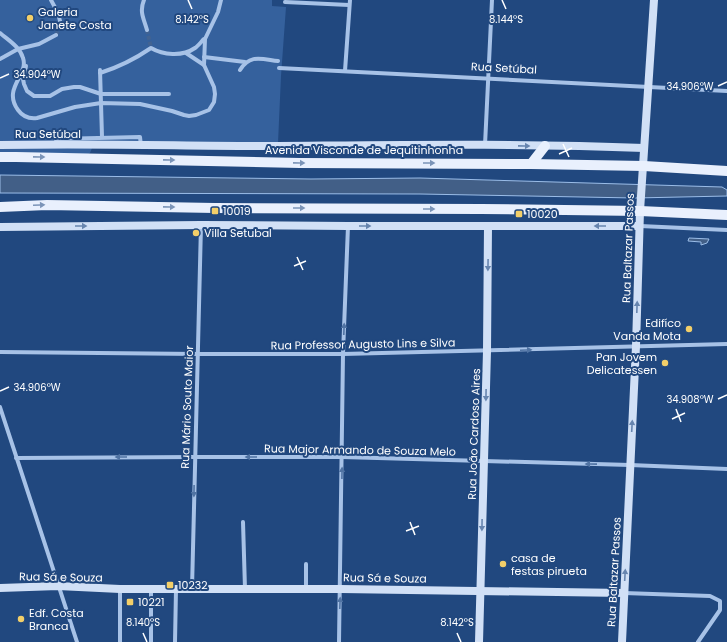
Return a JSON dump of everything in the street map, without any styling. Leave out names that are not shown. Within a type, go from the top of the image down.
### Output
[{"type":"main road","points":[[531,164],[545,146]]},
{"type":"main road","name":"Avenida Visconde de Jequitinhonha","points":[[0,157],[16,156],[300,163],[531,164],[643,170],[727,171]]},
{"type":"main road","points":[[0,207],[47,205],[214,208],[481,209],[641,206],[727,215]]},
{"type":"street","points":[[51,0],[58,13],[61,26]]},
{"type":"street","points":[[144,0],[141,8],[141,14],[148,30]]},
{"type":"street","points":[[102,137],[100,71],[122,65],[137,58],[151,48],[158,52],[170,54],[186,53],[195,48],[205,39],[218,12],[221,0]]},
{"type":"street","points":[[344,71],[350,0]]},
{"type":"street","points":[[485,145],[492,0]]},
{"type":"street","name":"Rua Baltazar Passos","points":[[622,642],[640,226],[654,0]]},
{"type":"street","points":[[285,2],[349,5]]},
{"type":"street","points":[[0,33],[20,48],[26,62],[23,79],[24,84],[30,95],[46,97],[62,89],[74,87],[101,94],[169,94]]},
{"type":"street","points":[[0,59],[20,48],[39,44],[56,35]]},
{"type":"street","points":[[20,48],[24,64],[23,70],[16,82],[13,96],[16,108],[24,116],[31,119],[75,106],[101,103],[140,104],[172,111],[184,116],[196,115],[209,110],[214,102],[214,87],[204,65],[205,39]]},
{"type":"street","points":[[186,53],[204,65]]},
{"type":"street","points":[[204,57],[245,62],[255,59],[278,60]]},
{"type":"street","points":[[240,70],[245,62]]},
{"type":"street","name":"Rua Setúbal","points":[[279,68],[727,91]]},
{"type":"street","points":[[57,144],[56,139],[140,137],[141,146]]},
{"type":"street","name":"Rua Setúbal","points":[[0,145],[96,145]]},
{"type":"street","name":"Avenida Visconde de Jequitinhonha","points":[[96,145],[485,145],[644,148]]},
{"type":"street","points":[[0,227],[201,225],[640,226],[727,230]]},
{"type":"street","name":"Rua Mário Souto Maior","points":[[192,589],[194,457],[201,225]]},
{"type":"street","points":[[339,642],[344,354],[348,226]]},
{"type":"street","name":"Rua João Cardoso Aires","points":[[479,642],[487,351],[488,226]]},
{"type":"street","name":"Rua Professor Augusto Lins e Silva","points":[[0,352],[344,354],[727,344]]},
{"type":"street","points":[[0,407],[77,642]]},
{"type":"street","name":"Rua Major Armando de Souza Melo","points":[[16,458],[342,457],[630,465],[727,470]]},
{"type":"street","points":[[243,522],[245,589]]},
{"type":"street","points":[[306,564],[306,589]]},
{"type":"street","name":"Rua Sá e Souza","points":[[0,588],[58,586],[120,589],[341,589],[624,593],[710,596],[720,602],[720,610],[698,642]]},
{"type":"street","points":[[120,589],[120,642]]},
{"type":"street","points":[[151,642],[152,589]]},
{"type":"street","points":[[175,642],[176,589]]},
{"type":"shaded area","points":[[0,0],[272,0],[272,6],[286,7],[278,143],[92,148],[90,153],[87,155],[0,158]]},
{"type":"shaded area","points":[[0,175],[311,179],[420,178],[722,187],[727,190],[727,196],[635,198],[420,194],[0,193]]},
{"type":"shaded area","points":[[689,238],[709,239],[707,243],[701,245],[701,242],[688,241]]},
{"type":"tunnel","points":[[56,35],[61,25]]},
{"type":"tunnel","points":[[147,30],[151,48]]},
{"type":"place","name":"Galeria Janete Costa","points":[[30,18]]},
{"type":"place","name":"10019","points":[[215,211]]},
{"type":"place","name":"10020","points":[[519,214]]},
{"type":"place","name":"Villa Setubal","points":[[196,233]]},
{"type":"place","name":"Edifíco Vanda Mota","points":[[689,329]]},
{"type":"place","name":"Pan Jovem Delicatessen","points":[[665,363]]},
{"type":"place","name":"casa de festas pirueta","points":[[503,564]]},
{"type":"place","name":"10232","points":[[170,585]]},
{"type":"place","name":"10221","points":[[130,602]]},
{"type":"place","name":"Edf. Costa Branca","points":[[21,619]]}]
